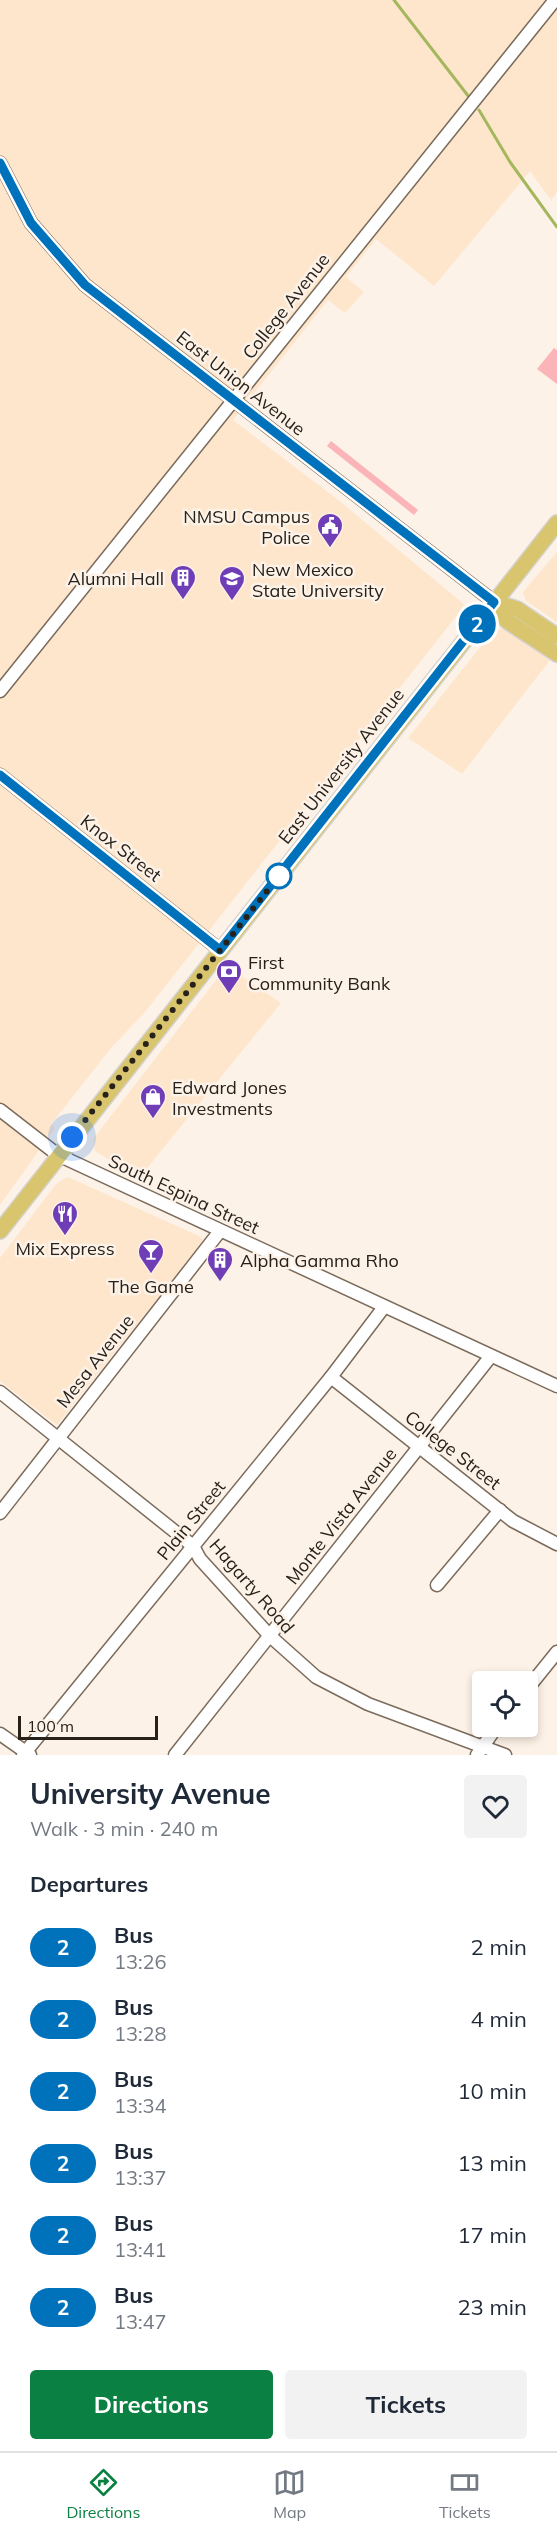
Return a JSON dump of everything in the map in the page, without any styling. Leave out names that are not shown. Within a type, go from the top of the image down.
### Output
[{"type":"main road","name":"East University Avenue","points":[[0,1231],[557,524]]},
{"type":"main road","points":[[494,602],[517,609],[557,636]]},
{"type":"main road","points":[[494,602],[507,621],[557,654]]},
{"type":"street","name":"College Avenue","points":[[0,691],[555,0]]},
{"type":"street","name":"East Union Avenue","points":[[0,163],[31,223],[85,285],[494,602]]},
{"type":"street","name":"Knox Street","points":[[0,775],[220,950]]},
{"type":"street","name":"South Espina Street","points":[[0,1110],[58,1155],[220,1232],[557,1386]]},
{"type":"street","name":"Mesa Avenue","points":[[0,1512],[220,1232]]},
{"type":"street","name":"Plain Street","points":[[26,1754],[331,1377],[384,1307]]},
{"type":"street","name":"Monte Vista Avenue","points":[[175,1755],[491,1356]]},
{"type":"street","name":"College Street","points":[[331,1377],[524,1528],[557,1544]]},
{"type":"street","name":"Hagarty Road","points":[[0,1392],[193,1546],[200,1559],[270,1636],[292,1658],[333,1688],[479,1751],[505,1755]]},
{"type":"street","points":[[437,1586],[500,1510]]},
{"type":"street","points":[[538,1676],[557,1652]]},
{"type":"street","points":[[0,1734],[26,1754]]},
{"type":"street","points":[[479,1751],[489,1737]]},
{"type":"shaded area","name":"New Mexico State University","points":[[0,0],[557,0],[557,192],[551,200],[530,171],[434,286],[376,239],[346,277],[364,292],[345,313],[328,300],[233,420],[337,499],[465,605],[145,1012],[112,1047],[51,1124],[55,1128],[0,1205]]},
{"type":"shaded area","points":[[554,348],[557,350],[557,384],[537,369]]},
{"type":"shaded area","points":[[331,441],[418,510],[414,515],[327,446]]},
{"type":"shaded area","points":[[557,552],[557,622],[526,601],[523,592]]},
{"type":"shaded area","points":[[504,628],[550,660],[462,774],[408,738],[493,631]]},
{"type":"shaded area","points":[[227,966],[281,1003],[139,1178],[95,1151],[93,1139]]},
{"type":"shaded area","points":[[68,1177],[201,1237],[203,1241],[57,1425],[0,1381],[0,1258],[57,1183]]},
{"type":"waterway","points":[[394,0],[469,97]]},
{"type":"waterway","points":[[479,110],[510,162],[557,227]]},
{"type":"bus line","name":"2","points":[[0,163],[31,223],[56,255],[85,285],[494,602],[220,950],[0,775]]},
{"type":"place","name":"NMSU Campus Police","points":[[330,549]]},
{"type":"place","name":"Alumni Hall","points":[[183,601]]},
{"type":"place","name":"New Mexico State University","points":[[232,602]]},
{"type":"place","name":"First Community Bank","points":[[229,995]]},
{"type":"place","name":"Edward Jones Investments","points":[[153,1120]]},
{"type":"place","name":"Mix Express","points":[[65,1237]]},
{"type":"place","name":"The Game","points":[[151,1275]]},
{"type":"place","name":"Alpha Gamma Rho","points":[[220,1283]]},
{"type":"route","points":[[72,1137],[279,876]]}]
